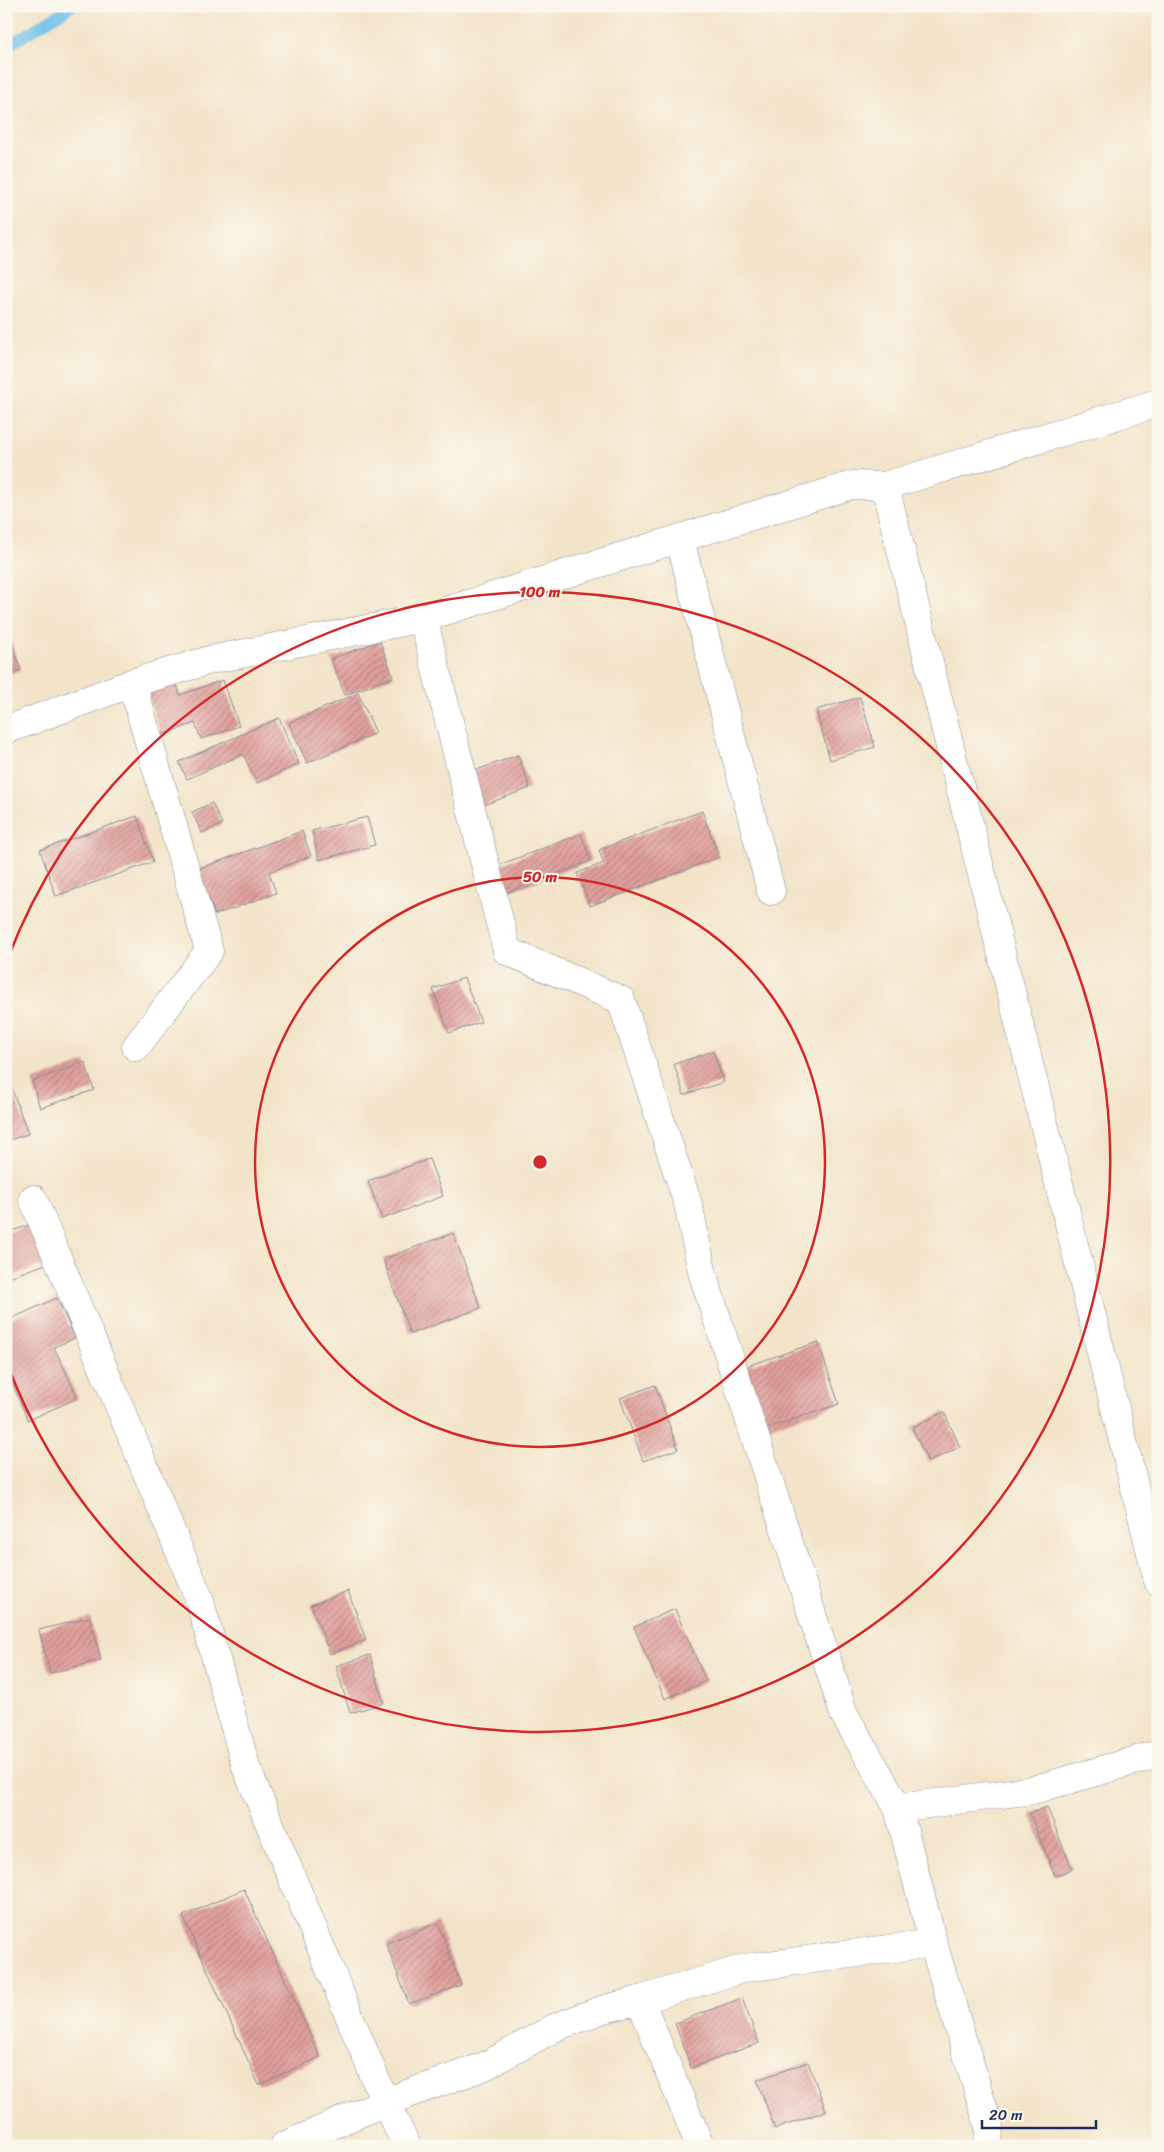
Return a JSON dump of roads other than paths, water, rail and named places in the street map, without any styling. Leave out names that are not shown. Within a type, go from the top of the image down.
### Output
[{"type":"street","points":[[6,730],[132,683],[210,660],[423,618],[680,540],[852,485],[885,486],[1158,402]]},
{"type":"street","points":[[885,486],[1158,1581]]},
{"type":"street","points":[[680,540],[771,891]]},
{"type":"street","points":[[423,618],[507,951],[621,1000],[688,1204],[703,1275],[844,1714],[898,1808],[933,1943],[989,2127],[988,2146]]},
{"type":"street","points":[[132,683],[210,951],[136,1047]]},
{"type":"street","points":[[33,1199],[199,1598],[246,1767],[385,2102],[406,2146]]},
{"type":"street","points":[[898,1808],[1033,1790],[1158,1754]]},
{"type":"street","points":[[284,2146],[385,2102],[485,2066],[556,2027],[601,2010],[745,1968],[933,1943]]},
{"type":"street","points":[[640,2000],[700,2146]]},
{"type":"waterway","points":[[6,47],[72,6]]}]
